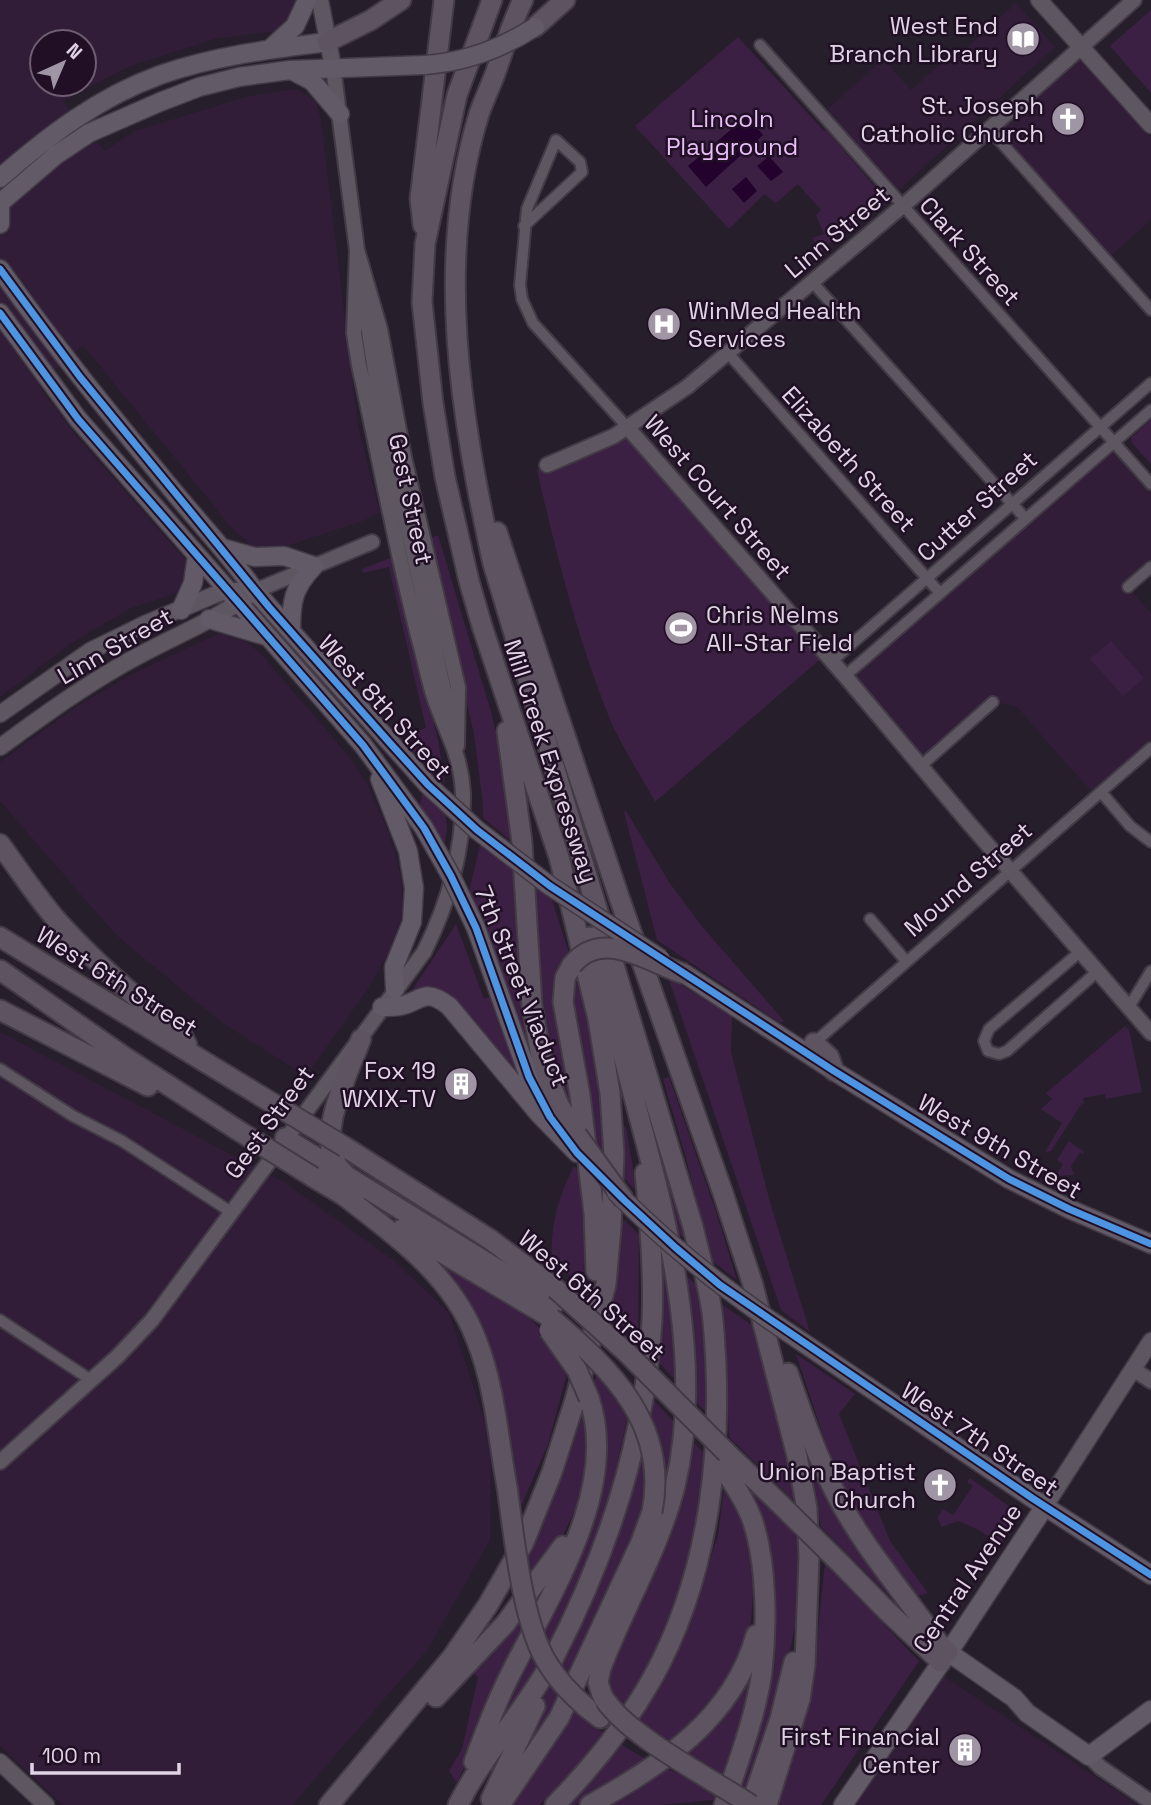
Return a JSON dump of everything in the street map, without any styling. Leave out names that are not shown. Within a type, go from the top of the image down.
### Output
[{"type":"highway","points":[[327,41],[372,20],[401,0]]},
{"type":"highway","points":[[425,244],[420,199],[444,0]]},
{"type":"highway","name":"Mill Creek Expressway","points":[[329,1805],[453,1656],[488,1605],[524,1542],[560,1448],[606,1284],[614,1154],[610,1093],[598,1019],[559,857],[482,626],[445,477],[433,403],[422,302],[425,244],[457,95],[492,0]]},
{"type":"highway","name":"Mill Creek Expressway","points":[[523,0],[512,22],[480,112],[468,159],[459,224],[455,320],[459,374],[478,493],[493,564],[693,1227],[713,1318],[716,1402],[711,1491],[698,1558],[688,1595],[673,1633],[642,1696],[582,1777],[555,1805]]},
{"type":"highway","points":[[535,27],[565,0]]},
{"type":"highway","points":[[478,493],[492,518],[619,897],[668,1032],[753,1285],[783,1400],[807,1509],[808,1627],[800,1699],[767,1805]]},
{"type":"highway","points":[[482,626],[482,650],[509,736],[522,842],[532,1006],[540,1051],[558,1103],[577,1144],[624,1200]]},
{"type":"highway","points":[[0,844],[60,923],[125,989],[181,1035],[195,1058]]},
{"type":"highway","points":[[559,857],[599,964],[659,1193],[674,1272],[685,1354],[686,1388],[680,1457],[673,1494],[655,1544],[601,1668],[598,1682],[608,1705],[657,1746]]},
{"type":"highway","name":"West 6th Street","points":[[0,937],[345,1147],[491,1240],[553,1310],[628,1354],[726,1462]]},
{"type":"highway","points":[[592,1335],[596,1251],[594,1213],[580,1095],[563,995],[565,978],[579,958],[592,950],[607,946],[630,951],[662,967],[685,974]]},
{"type":"highway","points":[[0,970],[191,1101],[313,1177],[346,1187],[553,1310],[609,1372],[637,1412],[647,1434],[655,1465],[652,1512],[641,1542],[559,1718],[500,1805]]},
{"type":"highway","points":[[0,1010],[175,1101],[191,1101]]},
{"type":"highway","points":[[361,1039],[338,1098],[330,1148],[332,1159],[346,1187],[489,1280],[553,1310],[589,1398],[594,1418],[597,1449],[590,1500],[567,1562],[496,1705],[458,1805]]},
{"type":"highway","points":[[814,1043],[829,1057],[834,1071]]},
{"type":"highway","points":[[467,1787],[553,1659],[595,1566],[623,1491],[648,1364],[652,1318],[652,1268],[636,1103]]},
{"type":"highway","points":[[285,1138],[346,1187],[424,1261],[470,1324],[487,1373],[527,1608],[538,1646],[559,1681],[593,1713],[657,1746],[751,1805],[780,1719],[809,1587]]},
{"type":"highway","points":[[753,1285],[777,1340],[814,1444],[836,1493],[866,1543],[938,1642],[945,1657]]},
{"type":"highway","points":[[726,1462],[778,1502],[887,1611],[945,1657]]},
{"type":"highway","points":[[724,1805],[751,1716],[761,1672],[764,1632],[757,1536],[726,1462]]},
{"type":"highway","points":[[343,1789],[418,1716],[505,1623],[548,1569],[590,1500]]},
{"type":"highway","points":[[590,1805],[688,1740],[715,1714],[732,1692],[744,1670],[756,1636],[761,1567]]},
{"type":"highway","points":[[489,1805],[556,1661],[576,1608]]},
{"type":"main road","points":[[269,50],[295,26],[307,0]]},
{"type":"main road","name":"Gest Street","points":[[320,0],[333,67]]},
{"type":"main road","points":[[0,224],[0,203],[56,155],[89,134],[160,102],[239,76],[333,67],[425,65],[469,59],[518,38],[575,0]]},
{"type":"main road","points":[[1039,0],[1151,125]]},
{"type":"main road","points":[[0,178],[60,129],[129,88],[194,65],[327,41]]},
{"type":"main road","points":[[290,70],[312,80],[340,114]]},
{"type":"main road","name":"West 8th Street","points":[[0,269],[80,377],[255,591],[428,785],[477,830],[550,886],[834,1071]]},
{"type":"main road","name":"West 8th Street","points":[[0,313],[78,419],[363,745]]},
{"type":"main road","points":[[222,548],[255,557],[284,556],[314,566],[295,592],[291,632]]},
{"type":"main road","points":[[181,610],[193,583],[197,555]]},
{"type":"main road","name":"Linn Street","points":[[0,714],[90,651],[145,624],[181,610],[255,591]]},
{"type":"main road","name":"Linn Street","points":[[0,747],[99,679],[209,619],[232,597]]},
{"type":"main road","points":[[209,619],[267,637]]},
{"type":"main road","points":[[363,745],[393,806],[412,870],[412,922],[394,967],[395,989]]},
{"type":"main road","name":"7th Street Viaduct","points":[[363,745],[424,828],[451,876],[476,928],[528,1077],[545,1108],[577,1144]]},
{"type":"main road","points":[[382,1007],[402,1006],[425,996],[435,997],[449,1006],[538,1114],[577,1144]]},
{"type":"main road","name":"West 9th Street","points":[[834,1071],[1009,1179],[1069,1209],[1151,1244]]},
{"type":"main road","name":"West 7th Street","points":[[624,1200],[720,1284],[1045,1506],[1151,1575]]},
{"type":"main road","name":"Central Avenue","points":[[843,1805],[945,1657],[1151,1341]]},
{"type":"main road","points":[[945,1657],[1014,1698],[1027,1713],[1089,1756],[1151,1710]]},
{"type":"main road","points":[[0,1762],[46,1805]]},
{"type":"street","name":"Linn Street","points":[[547,465],[628,428],[680,392],[813,283],[990,130],[1134,0]]},
{"type":"street","name":"Clark Street","points":[[760,45],[1151,484]]},
{"type":"street","name":"Gest Street","points":[[333,67],[357,250],[380,329],[404,457],[458,687],[457,751]]},
{"type":"street","points":[[990,130],[1151,310]]},
{"type":"street","name":"West Court Street","points":[[524,226],[582,172],[580,162],[556,140],[530,199],[524,226],[520,285],[526,311],[533,323],[832,661],[1151,1033]]},
{"type":"street","name":"Gest Street","points":[[0,1461],[118,1356],[152,1320],[424,951],[436,927],[455,871],[463,812],[462,775],[457,751],[434,698],[415,624],[359,365],[354,333],[357,250]]},
{"type":"street","points":[[357,250],[380,404],[457,751]]},
{"type":"street","points":[[813,283],[1025,519]]},
{"type":"street","name":"Elizabeth Street","points":[[728,353],[939,592]]},
{"type":"street","name":"Cutter Street","points":[[832,661],[1151,383]]},
{"type":"street","name":"Cutter Street","points":[[845,676],[1151,410]]},
{"type":"street","name":"Linn Street","points":[[255,591],[372,542]]},
{"type":"street","points":[[1128,587],[1151,567]]},
{"type":"street","points":[[922,765],[993,702]]},
{"type":"street","name":"Mound Street","points":[[814,1043],[1151,748]]},
{"type":"street","points":[[1101,792],[1130,826],[1151,842]]},
{"type":"street","points":[[870,919],[906,961]]},
{"type":"street","points":[[1081,951],[989,1029],[984,1041],[988,1051],[995,1054],[1007,1051],[1098,971]]},
{"type":"street","points":[[1129,1007],[1149,977]]},
{"type":"street","points":[[0,1069],[73,1116],[122,1141],[231,1212]]},
{"type":"street","points":[[0,1320],[91,1380]]},
{"type":"street","points":[[1133,1369],[1151,1381]]},
{"type":"street","points":[[1089,1756],[1100,1767],[1151,1802]]},
{"type":"shaded area","points":[[0,0],[299,0],[301,7],[282,30],[214,39],[130,66],[98,82],[98,28],[28,28],[28,98],[68,98],[62,101],[105,151],[135,131],[249,96],[296,89],[316,101],[321,121],[358,426],[380,513],[280,548],[252,546],[232,528],[83,345],[38,385],[76,436],[188,563],[183,591],[131,608],[70,644],[0,697]]},
{"type":"shaded area","points":[[1016,3],[1055,47],[897,192],[830,117],[829,108],[883,59],[911,90],[960,47],[963,51]]},
{"type":"shaded area","points":[[1082,59],[1151,137],[1151,220],[1108,258],[996,134]]},
{"type":"shaded area","points":[[747,116],[763,135],[706,187],[688,166]]},
{"type":"shaded area","points":[[769,156],[783,172],[771,181],[757,166]]},
{"type":"shaded area","points":[[746,177],[757,191],[744,203],[732,189]]},
{"type":"shaded area","points":[[1113,442],[1151,484],[1151,567],[1128,587],[1151,613],[1151,748],[1096,797],[1016,706],[993,702],[922,765],[845,676]]},
{"type":"shaded area","points":[[220,633],[248,643],[261,654],[346,753],[368,785],[388,831],[401,875],[403,913],[391,949],[369,987],[306,1076],[221,1022],[116,935],[0,801],[0,762],[77,706],[134,673]]},
{"type":"shaded area","points":[[0,1032],[285,1183],[392,1259],[449,1313],[491,1440],[490,1540],[428,1649],[292,1805],[63,1805],[0,1746]]},
{"type":"shaded area","name":"First Financial Center","points":[[937,1672],[1138,1805],[849,1805]]},
{"type":"green space","points":[[1151,10],[1151,93],[1110,46]]},
{"type":"green space","name":"Lincoln Playground","points":[[738,37],[824,131],[826,130],[882,195],[880,200],[820,252],[812,238],[824,234],[816,215],[821,210],[798,184],[776,203],[764,194],[729,229],[635,126]]},
{"type":"green space","points":[[1151,420],[1151,464],[1132,443],[1131,438]]},
{"type":"green space","points":[[628,428],[826,654],[655,802],[619,739],[597,687],[568,595],[537,470]]},
{"type":"green space","points":[[438,535],[491,712],[503,762],[514,843],[483,818],[474,734],[428,539]]},
{"type":"green space","points":[[393,557],[438,740],[445,784],[411,749],[417,731],[426,728],[389,567],[363,573],[362,569]]},
{"type":"green space","points":[[1111,641],[1144,678],[1123,696],[1090,659]]},
{"type":"green space","points":[[423,789],[445,809],[447,829],[444,844],[420,806]]},
{"type":"green space","points":[[626,811],[669,882],[700,924],[784,1021],[779,1022],[657,940],[624,812]]},
{"type":"green space","points":[[481,841],[516,868],[544,1096],[469,892]]},
{"type":"green space","points":[[531,881],[550,894],[569,953],[554,975],[552,993],[555,1016],[566,1051],[577,1119],[567,1107],[542,1035]]},
{"type":"green space","points":[[456,924],[484,999],[493,995],[525,1085],[471,1023],[415,993],[413,989]]},
{"type":"green space","points":[[574,970],[590,1027],[597,1070],[603,1155],[593,1142],[568,991]]},
{"type":"green space","points":[[668,977],[732,1016],[731,1052],[771,1206],[810,1332],[781,1310]]},
{"type":"green space","points":[[1125,1026],[1129,1030],[1142,1092],[1106,1099],[1105,1094],[1083,1098],[1084,1104],[1082,1103],[1051,1151],[1045,1152],[1062,1123],[1041,1109],[1052,1099],[1046,1093]]},
{"type":"green space","points":[[639,1064],[691,1244],[670,1226],[646,1112]]},
{"type":"green space","points":[[669,1077],[737,1280],[711,1260],[663,1079]]},
{"type":"green space","points":[[623,1126],[626,1127],[637,1192],[622,1176]]},
{"type":"green space","points":[[1069,1141],[1084,1152],[1080,1152],[1071,1166],[1074,1175],[1056,1176],[1063,1164],[1057,1160]]},
{"type":"green space","points":[[574,1166],[587,1181],[583,1287],[552,1258],[552,1234],[557,1211]]},
{"type":"green space","points":[[622,1218],[639,1235],[638,1341],[608,1310]]},
{"type":"green space","points":[[663,1258],[679,1384],[656,1359],[658,1259]]},
{"type":"green space","points":[[440,1264],[528,1317],[548,1336],[569,1366],[548,1444],[519,1511],[451,1278]]},
{"type":"green space","points":[[679,1270],[698,1286],[706,1358],[707,1413],[692,1398]]},
{"type":"green space","points":[[720,1303],[753,1326],[783,1431],[796,1503],[729,1437],[725,1338]]},
{"type":"green space","points":[[796,1354],[855,1394],[839,1414],[890,1541],[928,1593],[916,1596],[860,1518],[833,1465]]},
{"type":"green space","points":[[598,1370],[629,1411],[610,1495],[587,1562],[548,1646],[540,1628],[586,1526],[593,1384]]},
{"type":"green space","points":[[650,1396],[677,1425],[665,1489],[659,1498],[647,1415]]},
{"type":"green space","points":[[585,1409],[588,1453],[580,1494],[568,1526],[531,1584],[525,1550],[546,1511]]},
{"type":"green space","points":[[688,1437],[707,1456],[688,1557],[668,1618],[640,1679],[622,1710],[613,1700],[605,1676]]},
{"type":"green space","points":[[642,1443],[646,1469],[642,1514],[568,1679],[559,1666]]},
{"type":"green space","points":[[812,1458],[915,1622],[821,1527],[810,1459]]},
{"type":"green space","points":[[970,1478],[1017,1512],[1017,1518],[1001,1544],[958,1521],[941,1527],[938,1517],[943,1509],[953,1515],[973,1486],[967,1482]]},
{"type":"green space","points":[[725,1481],[747,1528],[754,1581],[751,1620],[745,1647],[729,1678],[704,1715],[671,1742],[638,1721],[664,1678],[700,1593],[718,1535]]},
{"type":"green space","points":[[750,1483],[802,1539],[797,1617],[778,1706],[745,1791],[740,1788],[768,1659],[773,1592],[771,1559],[765,1529],[746,1485]]},
{"type":"green space","points":[[825,1563],[919,1661],[821,1805],[773,1805],[792,1752],[814,1668]]},
{"type":"green space","points":[[518,1618],[523,1634],[457,1783],[449,1771],[462,1749],[478,1677],[469,1668]]},
{"type":"green space","points":[[529,1649],[538,1668],[497,1733],[504,1696]]},
{"type":"green space","points":[[756,1661],[741,1729],[722,1776],[682,1750]]},
{"type":"green space","points":[[550,1685],[560,1697],[517,1766],[512,1763]]},
{"type":"green space","points":[[573,1710],[606,1735],[573,1774],[539,1805],[504,1805],[531,1777]]},
{"type":"green space","points":[[622,1745],[647,1760],[575,1805],[570,1805]]},
{"type":"green space","points":[[666,1768],[716,1792],[713,1800],[659,1805],[603,1805]]},
{"type":"cycle path","points":[[0,269],[80,377],[269,607],[428,785],[477,830],[550,886],[834,1071],[1009,1179],[1069,1209],[1151,1244]]},
{"type":"cycle path","points":[[0,313],[78,419],[363,745],[424,828],[476,928],[529,1077],[550,1117],[577,1153],[624,1200],[720,1285],[1032,1498],[1151,1575]]},
{"type":"place","name":"West End Branch Library","points":[[1023,39]]},
{"type":"place","name":"St. Joseph Catholic Church","points":[[1068,119]]},
{"type":"place","name":"WinMed Health Services","points":[[664,324]]},
{"type":"place","name":"Chris Nelms All-Star Field","points":[[681,628]]},
{"type":"place","name":"Fox 19 WXIX-TV","points":[[461,1084]]},
{"type":"place","name":"Union Baptist Church","points":[[940,1485]]},
{"type":"place","name":"First Financial Center","points":[[965,1750]]}]
